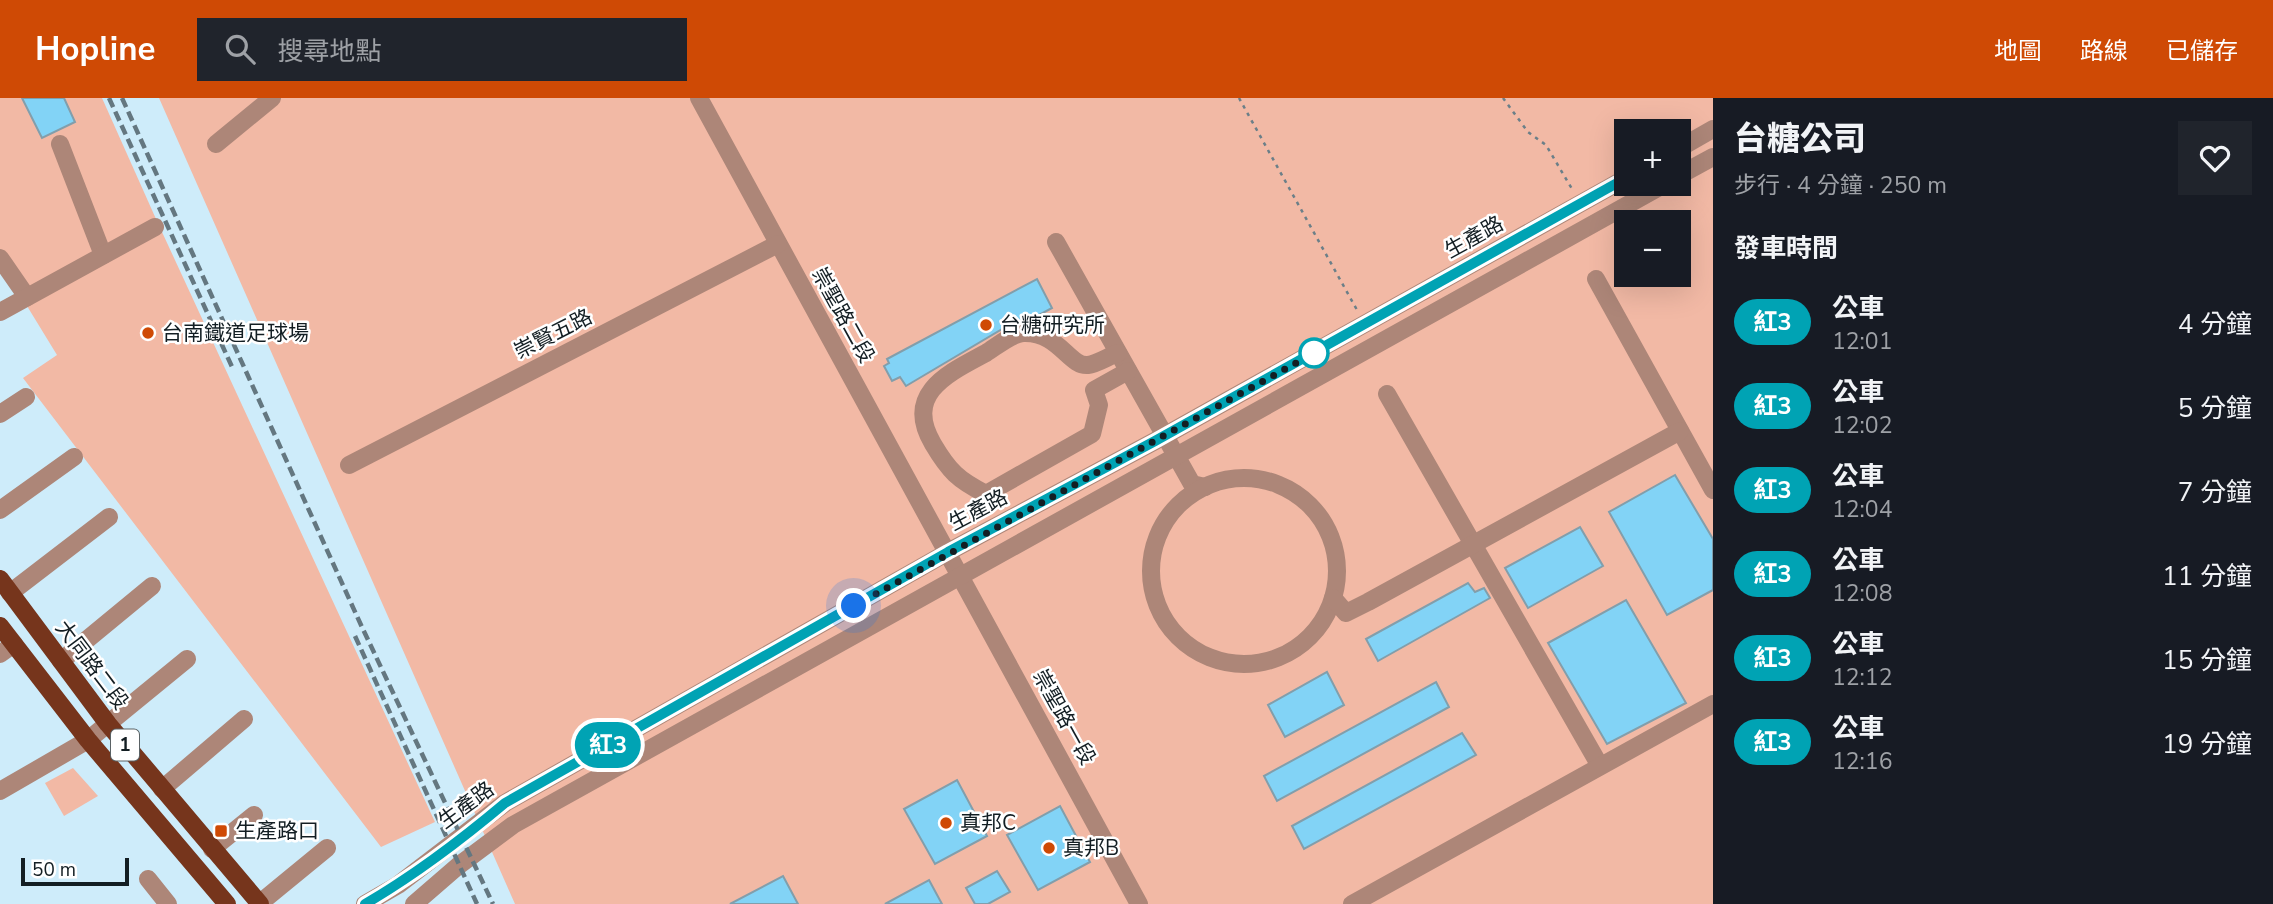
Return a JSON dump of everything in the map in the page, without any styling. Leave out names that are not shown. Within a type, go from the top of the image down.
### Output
[{"type":"main road","name":"大同路二段","points":[[5,586],[108,724],[260,904]]},
{"type":"main road","name":"1","points":[[0,626],[7,649],[227,904]]},
{"type":"street","points":[[216,144],[272,98]]},
{"type":"street","name":"崇聖路二段","points":[[699,98],[948,552]]},
{"type":"street","points":[[1691,142],[1713,129]]},
{"type":"street","points":[[60,144],[103,256]]},
{"type":"street","points":[[1691,169],[1713,157]]},
{"type":"street","name":"生產路","points":[[365,904],[398,885],[462,839],[505,803],[948,552],[1366,325],[1614,185]]},
{"type":"street","name":"生產路","points":[[414,904],[458,866],[513,825],[1643,196]]},
{"type":"street","points":[[0,313],[155,227]]},
{"type":"street","points":[[1056,242],[1178,454],[1192,484],[1205,487]]},
{"type":"street","name":"崇賢五路","points":[[349,465],[778,244]]},
{"type":"street","points":[[0,258],[27,297]]},
{"type":"street","points":[[1596,279],[1713,490]]},
{"type":"street","points":[[1021,333],[1052,338],[1076,363],[1094,390],[1099,405],[1092,434],[986,494],[967,485],[949,471],[930,439],[925,417],[928,392],[939,379],[1021,333]]},
{"type":"street","points":[[1076,363],[1088,365],[1118,353]]},
{"type":"street","points":[[1094,390],[1128,371]]},
{"type":"street","points":[[1387,394],[1600,766]]},
{"type":"street","points":[[0,414],[26,397]]},
{"type":"street","points":[[1333,598],[1346,612],[1680,431]]},
{"type":"street","points":[[0,510],[74,457]]},
{"type":"street","points":[[1256,478],[1284,486],[1309,503],[1327,527],[1337,555],[1337,586],[1333,598],[1328,614],[1310,638],[1285,655],[1254,664],[1223,663],[1193,650],[1170,629],[1165,620],[1155,601],[1150,569],[1156,538],[1173,511],[1205,487],[1226,480],[1256,478]]},
{"type":"street","points":[[5,586],[109,517]]},
{"type":"street","name":"崇聖路一段","points":[[948,552],[1132,902]]},
{"type":"street","points":[[61,661],[152,586]]},
{"type":"street","points":[[0,791],[88,740],[187,660]]},
{"type":"street","points":[[1352,904],[1713,704]]},
{"type":"street","points":[[162,789],[244,719]]},
{"type":"street","points":[[212,849],[254,815]]},
{"type":"street","points":[[260,904],[327,848]]},
{"type":"street","points":[[148,879],[167,904]]},
{"type":"path","points":[[1239,98],[1366,325]]},
{"type":"path","points":[[1503,98],[1528,132],[1545,145],[1581,204]]},
{"type":"shaded area","points":[[0,98],[102,98],[156,219],[28,290],[0,249]]},
{"type":"shaded area","points":[[159,98],[1713,98],[1713,904],[515,904]]},
{"type":"shaded area","points":[[162,232],[435,822],[381,847],[23,378],[57,355],[27,306]]},
{"type":"shaded area","points":[[73,768],[98,796],[64,816],[45,783]]},
{"type":"building","points":[[22,98],[64,98],[75,122],[42,138]]},
{"type":"building","name":"台糖研究所","points":[[1037,279],[1052,308],[1026,322],[1004,328],[906,386],[900,377],[892,381],[884,366],[889,363],[887,359]]},
{"type":"building","points":[[1675,475],[1713,539],[1713,590],[1667,615],[1609,512]]},
{"type":"building","points":[[1580,527],[1603,566],[1528,608],[1505,568]]},
{"type":"building","points":[[1468,583],[1475,592],[1484,588],[1490,598],[1378,661],[1366,639]]},
{"type":"building","points":[[1626,600],[1686,703],[1607,744],[1548,643]]},
{"type":"building","points":[[1327,672],[1344,705],[1285,737],[1268,705]]},
{"type":"building","points":[[1436,682],[1449,707],[1277,801],[1264,776]]},
{"type":"building","points":[[1462,733],[1476,755],[1304,849],[1292,826]]},
{"type":"building","name":"真邦C","points":[[957,780],[987,836],[935,864],[904,809]]},
{"type":"building","name":"真邦B","points":[[1060,806],[1090,862],[1038,890],[1007,835]]},
{"type":"building","points":[[997,871],[1010,892],[988,904],[975,904],[966,888]]},
{"type":"building","points":[[783,876],[798,904],[730,904]]},
{"type":"building","points":[[929,880],[942,904],[885,904]]},
{"type":"railway","points":[[109,98],[233,369]]},
{"type":"railway","points":[[122,98],[361,625],[493,904]]},
{"type":"railway","points":[[355,636],[477,904]]},
{"type":"bus line","name":"紅3","points":[[365,904],[398,885],[450,845],[462,839],[505,803],[948,552],[1342,338],[1614,185]]},
{"type":"place","name":"台糖研究所","points":[[986,325]]},
{"type":"place","name":"台南鐵道足球場","points":[[148,333]]},
{"type":"place","name":"真邦C","points":[[946,823]]},
{"type":"place","name":"生產路口","points":[[221,831]]},
{"type":"place","name":"真邦B","points":[[1049,848]]},
{"type":"route","points":[[854,606],[1318,351],[1314,353]]}]
